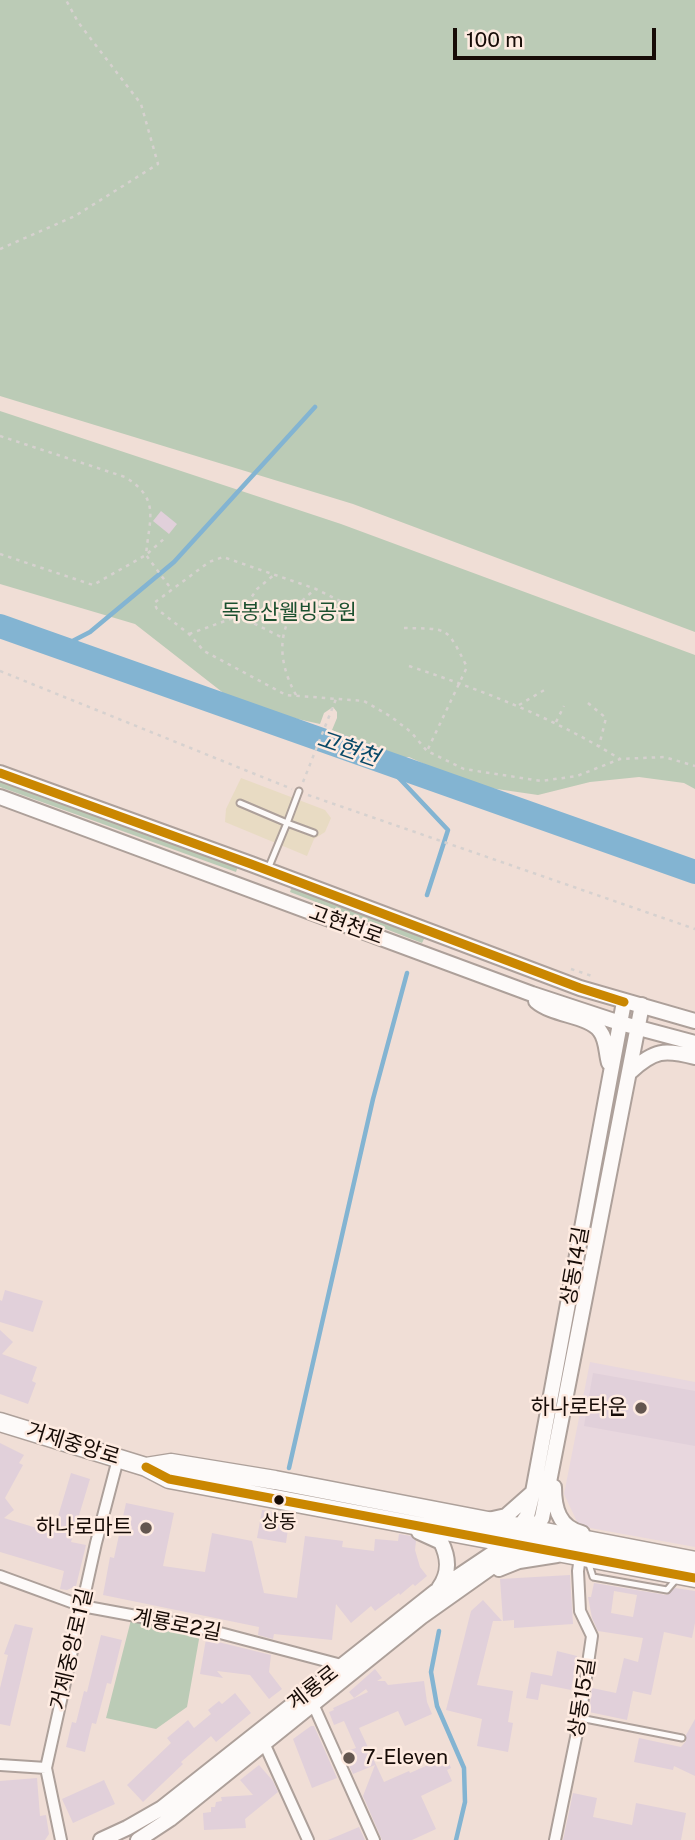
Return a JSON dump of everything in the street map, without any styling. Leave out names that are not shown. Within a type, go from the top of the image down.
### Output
[{"type":"main road","name":"거제중앙로","points":[[0,1422],[146,1467],[169,1479],[410,1525],[650,1553],[695,1561]]},
{"type":"main road","name":"거제중앙로","points":[[146,1467],[171,1463],[275,1480],[483,1522],[578,1556],[687,1576]]},
{"type":"street","name":"고현천로","points":[[0,773],[580,988],[695,1021]]},
{"type":"street","name":"고현천로","points":[[0,797],[532,994],[620,1023],[695,1043]]},
{"type":"street","points":[[532,994],[543,1007],[599,1029],[605,1041],[611,1068]]},
{"type":"street","name":"상동14길","points":[[521,1537],[533,1492],[624,1002]]},
{"type":"street","name":"상동14길","points":[[521,1537],[542,1518],[642,1005]]},
{"type":"street","points":[[630,1072],[658,1053],[670,1051],[695,1057]]},
{"type":"street","name":"거제중앙로1길","points":[[61,1840],[46,1768],[118,1459]]},
{"type":"street","points":[[551,1475],[554,1504],[562,1521],[571,1531],[650,1553]]},
{"type":"street","points":[[483,1522],[506,1516],[533,1492]]},
{"type":"street","points":[[410,1525],[416,1531],[442,1542],[447,1555],[445,1578],[435,1592]]},
{"type":"street","name":"계룡로","points":[[138,1840],[154,1834],[313,1704],[350,1667],[435,1592],[521,1537]]},
{"type":"street","name":"계룡로","points":[[111,1839],[162,1808],[421,1617],[521,1537]]},
{"type":"street","points":[[421,1617],[503,1567],[519,1561],[578,1556]]},
{"type":"street","name":"상동15길","points":[[555,1840],[580,1718],[592,1636],[580,1611],[578,1556]]},
{"type":"street","name":"계룡로2길","points":[[0,1576],[82,1606],[201,1628],[350,1667]]},
{"type":"street","points":[[313,1704],[374,1840]]},
{"type":"street","points":[[264,1743],[308,1840]]},
{"type":"street","points":[[0,1765],[46,1768]]},
{"type":"lane","points":[[267,871],[299,791]]},
{"type":"lane","points":[[240,803],[314,833]]},
{"type":"lane","points":[[580,1718],[682,1738]]},
{"type":"path","points":[[0,249],[75,216],[158,164],[141,104],[78,22],[66,0]]},
{"type":"path","points":[[0,436],[125,477],[140,486],[150,502],[151,517],[146,555],[172,590]]},
{"type":"path","points":[[0,554],[93,585],[146,555],[166,537]]},
{"type":"path","points":[[348,605],[316,589],[223,558],[215,558],[154,603],[157,609],[189,634],[204,651],[286,695],[364,701],[411,732],[427,751],[464,769],[541,781],[577,776],[620,759],[664,757],[695,766]]},
{"type":"path","points":[[189,634],[239,616],[257,589],[275,575]]},
{"type":"path","points":[[296,695],[287,680],[281,657],[283,638],[292,615],[303,599],[316,589]]},
{"type":"path","points":[[239,616],[283,638]]},
{"type":"path","points":[[404,628],[442,629],[452,637],[467,667],[427,751]]},
{"type":"path","points":[[409,666],[519,705],[556,722],[620,759]]},
{"type":"path","points":[[0,671],[299,791],[695,929]]},
{"type":"path","points":[[519,705],[546,690]]},
{"type":"path","points":[[299,791],[337,699]]},
{"type":"path","points":[[588,703],[606,718],[600,746]]},
{"type":"path","points":[[556,722],[564,706]]},
{"type":"shaded area","points":[[590,1362],[695,1382],[695,1547],[579,1526],[564,1494]]},
{"type":"green space","points":[[0,0],[695,0],[695,632],[353,504],[0,396]]},
{"type":"green space","name":"독봉산웰빙공원","points":[[0,411],[341,524],[695,655],[695,789],[684,783],[639,777],[590,782],[538,795],[490,788],[446,774],[409,757],[389,757],[332,730],[337,718],[333,707],[324,713],[320,724],[266,712],[226,695],[135,624],[0,584]]},
{"type":"green space","points":[[0,781],[238,866],[236,872],[0,787]]},
{"type":"green space","points":[[292,886],[425,937],[422,943],[290,892]]},
{"type":"green space","points":[[132,1616],[201,1628],[187,1707],[156,1729],[106,1718]]},
{"type":"sand","points":[[241,778],[325,810],[331,818],[325,832],[314,839],[307,856],[225,822],[226,809]]},
{"type":"building","points":[[161,511],[177,524],[169,534],[153,521]]},
{"type":"building","points":[[5,1290],[43,1301],[33,1332],[0,1322],[0,1300],[2,1301]]},
{"type":"building","points":[[0,1330],[13,1342],[2,1354],[37,1367],[32,1381],[36,1383],[28,1404],[0,1394]]},
{"type":"building","name":"하나로타운","points":[[593,1373],[695,1391],[695,1446],[584,1426]]},
{"type":"building","points":[[0,1443],[24,1455],[19,1463],[23,1465],[5,1498],[14,1510],[4,1518],[53,1533],[71,1473],[90,1479],[71,1542],[86,1545],[76,1586],[67,1590],[60,1589],[64,1571],[0,1552]]},
{"type":"building","points":[[126,1503],[174,1513],[163,1566],[205,1572],[212,1533],[252,1541],[264,1593],[297,1598],[305,1536],[343,1541],[342,1547],[374,1551],[375,1539],[398,1541],[399,1534],[411,1536],[416,1541],[415,1550],[420,1567],[427,1576],[375,1611],[371,1606],[351,1623],[336,1604],[332,1640],[274,1634],[273,1639],[258,1635],[259,1627],[103,1595],[110,1557],[114,1558]]},
{"type":"building","points":[[262,1510],[290,1515],[286,1543],[257,1538]]},
{"type":"building","points":[[570,1575],[573,1624],[514,1628],[514,1620],[503,1621],[500,1579]]},
{"type":"building","points":[[594,1583],[666,1595],[675,1588],[695,1591],[692,1638],[664,1632],[651,1695],[633,1691],[627,1720],[589,1712],[592,1688],[616,1693],[624,1658],[638,1662],[643,1638],[598,1631],[592,1618],[588,1597],[591,1597]],"holes":[[[614,1591],[637,1595],[633,1617],[611,1613]]]},
{"type":"building","points":[[483,1600],[502,1621],[493,1621],[477,1685],[513,1691],[508,1722],[513,1723],[508,1752],[477,1746],[482,1719],[446,1710],[471,1611]]},
{"type":"building","points":[[15,1624],[33,1628],[10,1726],[0,1724],[0,1688],[8,1655],[4,1654]]},
{"type":"building","points":[[101,1635],[122,1640],[111,1684],[107,1683],[96,1724],[92,1723],[85,1752],[66,1747],[72,1722],[76,1723],[84,1691],[87,1692]]},
{"type":"building","points":[[206,1639],[271,1655],[269,1672],[282,1689],[269,1699],[250,1675],[217,1671],[223,1678],[200,1674]]},
{"type":"building","points":[[557,1651],[577,1656],[571,1690],[541,1684],[538,1700],[526,1698],[531,1672],[552,1676]]},
{"type":"building","points":[[375,1669],[382,1678],[377,1681],[385,1681],[388,1685],[424,1681],[432,1714],[405,1726],[398,1711],[359,1728],[384,1782],[446,1757],[451,1768],[447,1770],[452,1781],[421,1796],[436,1829],[412,1840],[382,1840],[363,1796],[375,1765],[353,1774],[345,1757],[347,1751],[356,1748],[344,1721],[334,1725],[329,1712],[368,1692],[366,1689],[354,1698],[349,1692]]},
{"type":"building","points":[[235,1693],[251,1713],[216,1742],[211,1736],[181,1762],[183,1764],[143,1802],[127,1785],[171,1743],[167,1738],[188,1720],[194,1728],[211,1714],[208,1710],[219,1701],[222,1704]]},
{"type":"building","points":[[695,1719],[695,1776],[674,1766],[673,1770],[634,1762],[639,1738],[681,1747]]},
{"type":"building","points":[[314,1726],[337,1778],[312,1788],[293,1739]]},
{"type":"building","points":[[259,1765],[273,1781],[278,1792],[245,1819],[246,1828],[204,1830],[203,1813],[211,1812],[211,1807],[215,1807],[216,1802],[222,1801],[221,1797],[253,1795],[240,1780]]},
{"type":"building","points":[[37,1778],[40,1816],[46,1815],[49,1834],[45,1840],[0,1840],[0,1781]]},
{"type":"building","points":[[104,1780],[115,1804],[73,1823],[62,1799]]},
{"type":"building","points":[[573,1793],[597,1798],[593,1817],[632,1825],[636,1803],[686,1813],[681,1840],[563,1840]]},
{"type":"building","points":[[359,1827],[365,1840],[328,1840]]},
{"type":"waterway","points":[[61,647],[90,632],[174,562],[315,407]]},
{"type":"waterway","name":"고현천","points":[[0,626],[695,872]]},
{"type":"waterway","points":[[382,760],[448,830],[427,895]]},
{"type":"waterway","points":[[289,1468],[373,1099],[407,973]]},
{"type":"waterway","points":[[439,1631],[431,1672],[437,1706],[464,1768],[465,1802],[456,1840]]},
{"type":"transit line","points":[[0,773],[624,1002]]},
{"type":"transit line","points":[[146,1467],[169,1479],[695,1578]]},
{"type":"place","name":"하나로타운","points":[[641,1408]]},
{"type":"place","name":"상동","points":[[279,1500]]},
{"type":"place","name":"하나로마트","points":[[146,1528]]},
{"type":"place","name":"7-Eleven","points":[[349,1758]]}]
